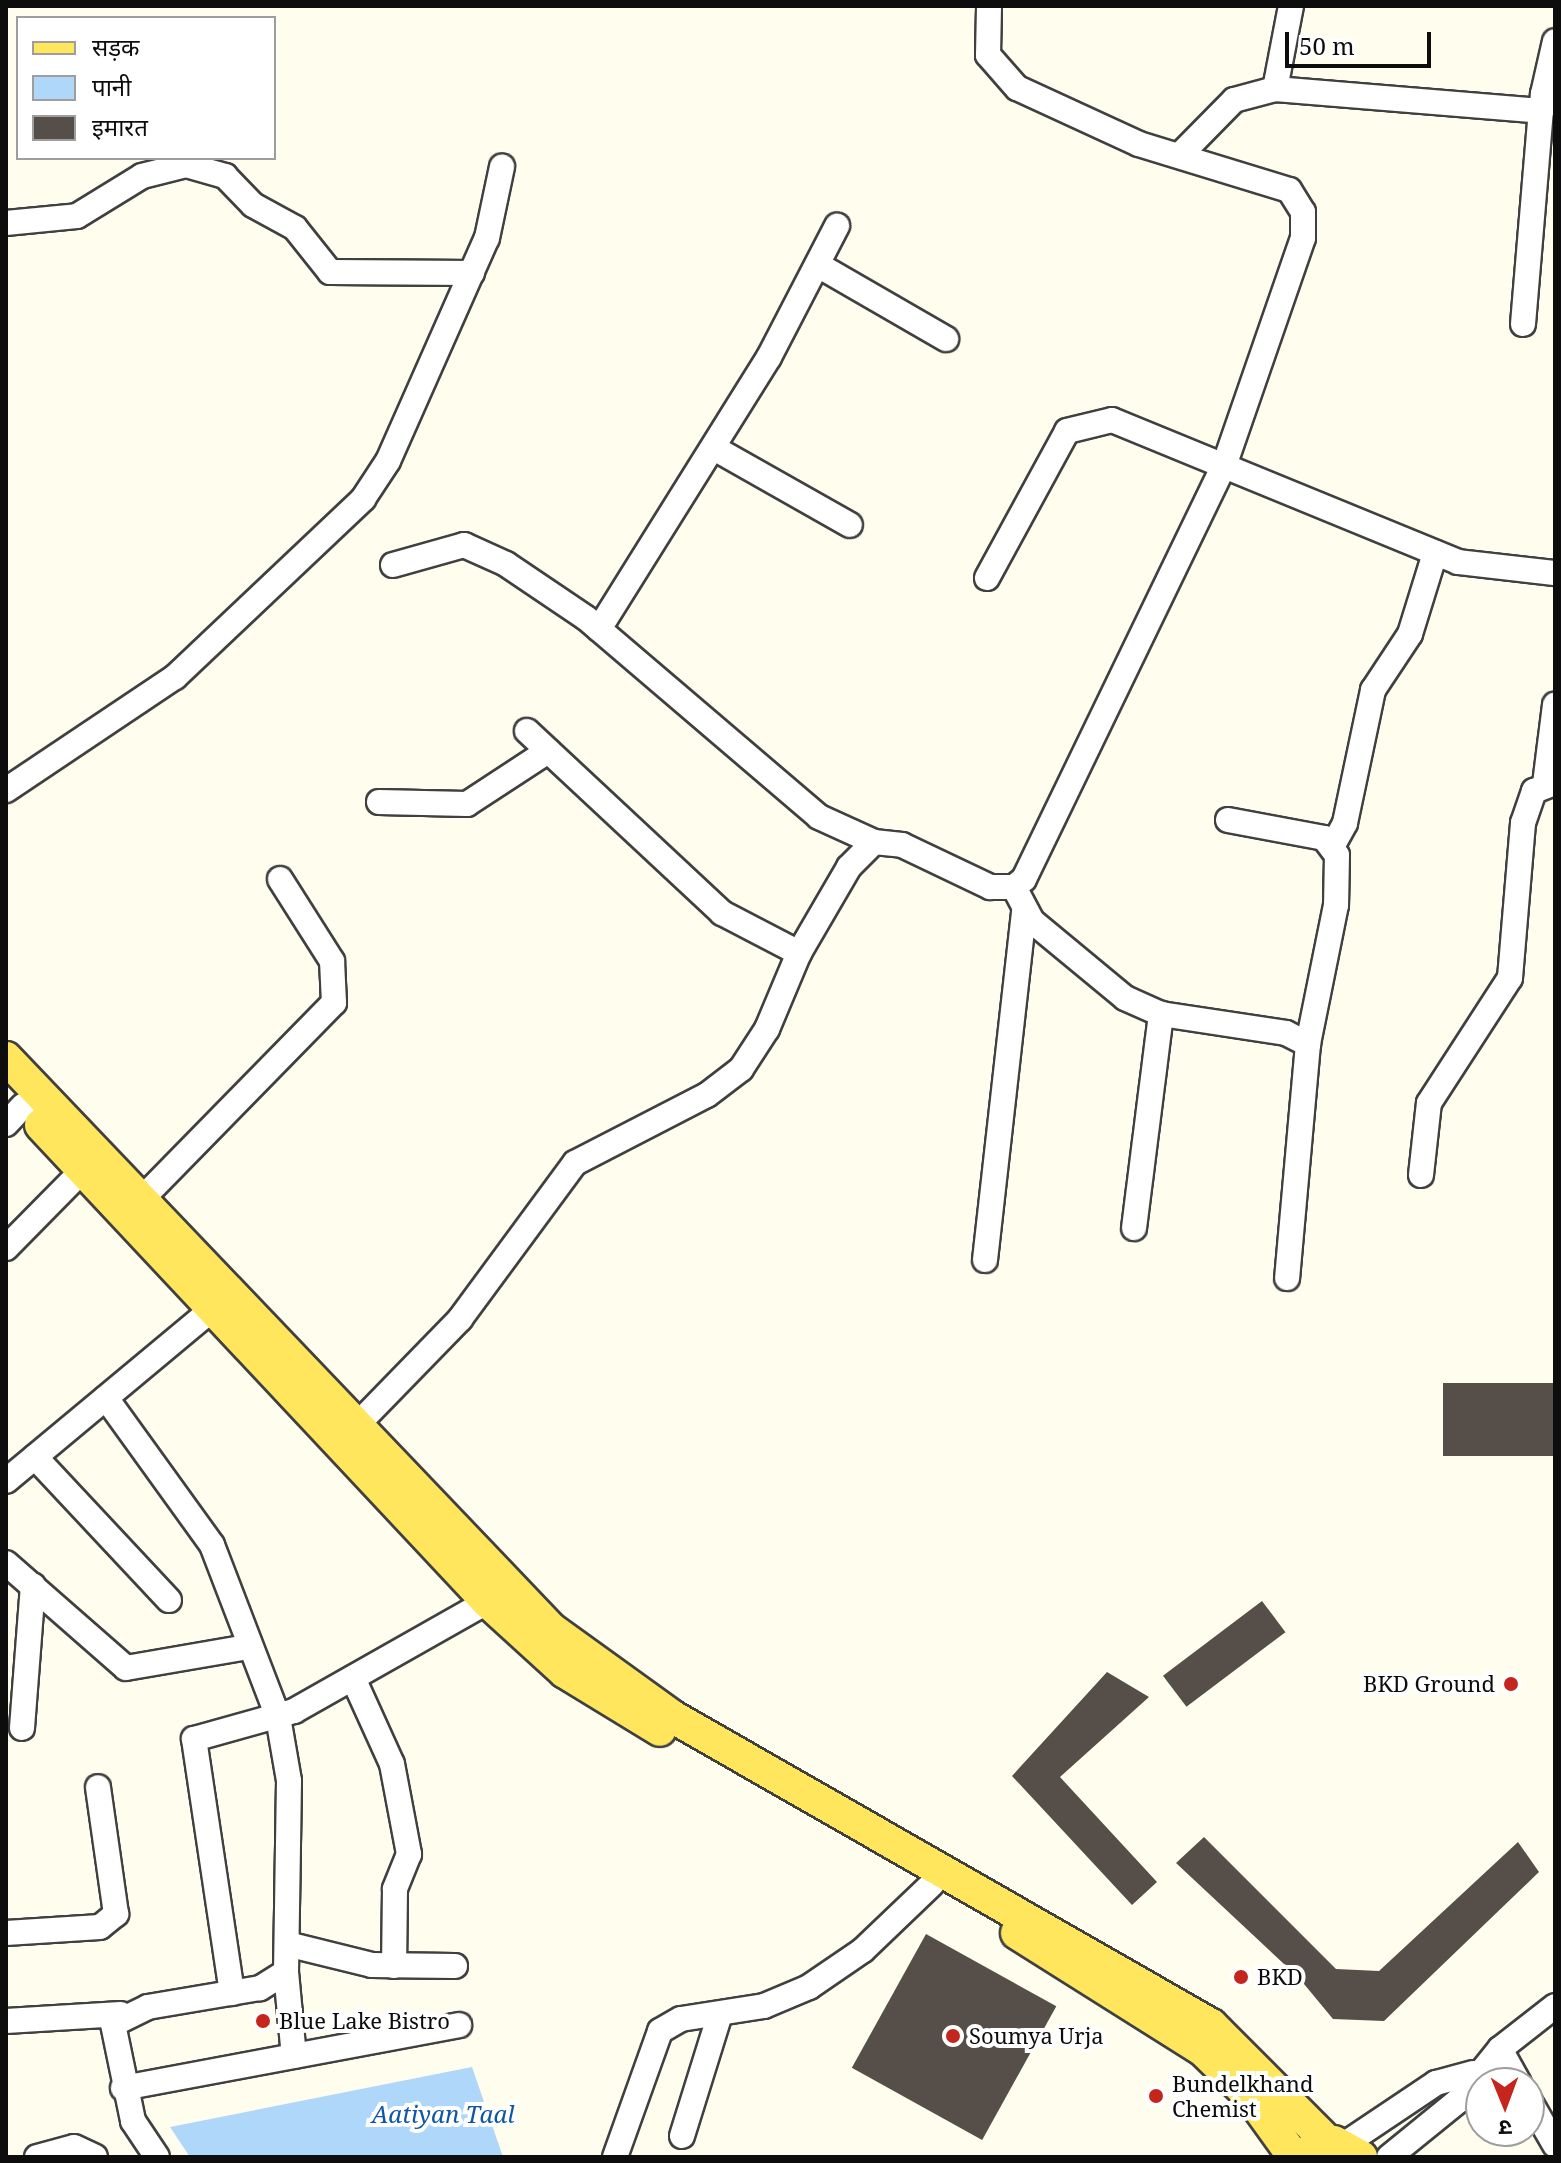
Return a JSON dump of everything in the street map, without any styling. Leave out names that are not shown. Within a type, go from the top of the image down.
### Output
[{"type":"main road","points":[[6,1058],[134,1206],[215,1307],[498,1596],[609,1703],[932,1884],[1203,2050],[1250,2096],[1294,2157]]},
{"type":"main road","points":[[12,1106],[83,1170],[134,1206],[357,1425],[498,1596],[673,1717],[1211,2025],[1335,2150]]},
{"type":"street","points":[[393,565],[464,545],[506,564],[599,629],[819,817],[874,842],[902,845],[990,887],[1014,887],[1032,867],[1224,466],[1303,238],[1303,212],[1289,190],[1180,155],[1017,88],[988,55],[989,6]]},
{"type":"street","points":[[1275,89],[1291,6]]},
{"type":"street","points":[[1523,324],[1555,41]]},
{"type":"street","points":[[1180,155],[1234,100],[1275,89],[1546,100]]},
{"type":"street","points":[[6,223],[77,216],[142,176],[186,165],[225,176],[253,205],[295,228],[330,272],[472,273]]},
{"type":"street","points":[[6,790],[175,677],[363,499],[388,461],[472,273],[497,213],[502,167]]},
{"type":"street","points":[[599,629],[714,448],[837,226]]},
{"type":"street","points":[[818,265],[946,339]]},
{"type":"street","points":[[987,578],[1067,431],[1112,420],[1150,432],[1435,553],[1486,569],[1555,573]]},
{"type":"street","points":[[714,448],[850,525]]},
{"type":"street","points":[[1287,1278],[1308,1044],[1336,905],[1333,845],[1345,823],[1373,690],[1410,634],[1435,553]]},
{"type":"street","points":[[1421,1175],[1429,1103],[1510,978],[1523,823],[1534,791],[1550,784],[1555,705]]},
{"type":"street","points":[[527,731],[722,913],[799,953]]},
{"type":"street","points":[[379,802],[467,804],[548,751]]},
{"type":"street","points":[[1228,820],[1333,845]]},
{"type":"street","points":[[357,1425],[460,1319],[575,1163],[707,1095],[741,1069],[767,1029],[799,953],[849,867],[874,842]]},
{"type":"street","points":[[134,1206],[334,1003],[332,961],[280,879]]},
{"type":"street","points":[[1014,887],[1024,910],[1125,998],[1161,1014],[1286,1033],[1308,1044]]},
{"type":"street","points":[[985,1260],[1024,910]]},
{"type":"street","points":[[1134,1228],[1161,1014]]},
{"type":"street","points":[[6,1248],[83,1170]]},
{"type":"street","points":[[6,1481],[215,1307]]},
{"type":"street","points":[[106,1398],[204,1529],[278,1717],[289,1781],[291,1945],[286,1972],[294,2056]]},
{"type":"street","points":[[35,1457],[169,1600]]},
{"type":"street","points":[[6,1563],[126,1668],[248,1647]]},
{"type":"street","points":[[22,1728],[33,1585]]},
{"type":"street","points":[[232,1993],[194,1739],[278,1717],[498,1596]]},
{"type":"street","points":[[353,1678],[392,1764],[409,1854],[395,1889],[394,1966]]},
{"type":"street","points":[[6,1933],[100,1927],[116,1914],[98,1787]]},
{"type":"street","points":[[615,2157],[660,2031],[681,2019],[720,2014],[809,1987],[863,1950],[932,1884]]},
{"type":"street","points":[[291,1945],[394,1966],[455,1966]]},
{"type":"street","points":[[6,2021],[121,2014],[260,1988],[286,1972]]},
{"type":"street","points":[[1480,2067],[1555,2006]]},
{"type":"street","points":[[121,2014],[112,2038],[123,2088],[157,2157]]},
{"type":"street","points":[[682,2136],[720,2014]]},
{"type":"street","points":[[123,2088],[459,2025]]},
{"type":"street","points":[[1500,2049],[1510,2067]]},
{"type":"street","points":[[1335,2150],[1436,2083],[1465,2075]]},
{"type":"street","points":[[1389,2157],[1458,2101],[1465,2089]]},
{"type":"street","points":[[37,2157],[74,2147],[95,2157]]},
{"type":"water","name":"Aatiyan Taal","points":[[472,2067],[503,2157],[190,2157],[170,2127]]},
{"type":"building","points":[[1443,1383],[1555,1383],[1555,1456],[1443,1456]]},
{"type":"building","points":[[1262,1601],[1285,1632],[1186,1707],[1163,1676]]},
{"type":"building","points":[[1107,1672],[1149,1697],[1060,1777],[1157,1882],[1132,1905],[1012,1776]]},
{"type":"building","points":[[1204,1837],[1336,1969],[1379,1971],[1518,1842],[1539,1872],[1384,2021],[1333,2019],[1304,1984],[1302,1971],[1284,1964],[1176,1863]]},
{"type":"building","name":"Soumya Urja","points":[[926,1934],[1056,2006],[982,2140],[852,2068]]},
{"type":"place","name":"BKD Ground","points":[[1511,1684]]},
{"type":"place","name":"BKD","points":[[1241,1977]]},
{"type":"place","name":"Blue Lake Bistro","points":[[263,2021]]},
{"type":"place","name":"Soumya Urja","points":[[953,2036]]},
{"type":"place","name":"Bundelkhand Chemist","points":[[1156,2096]]}]
